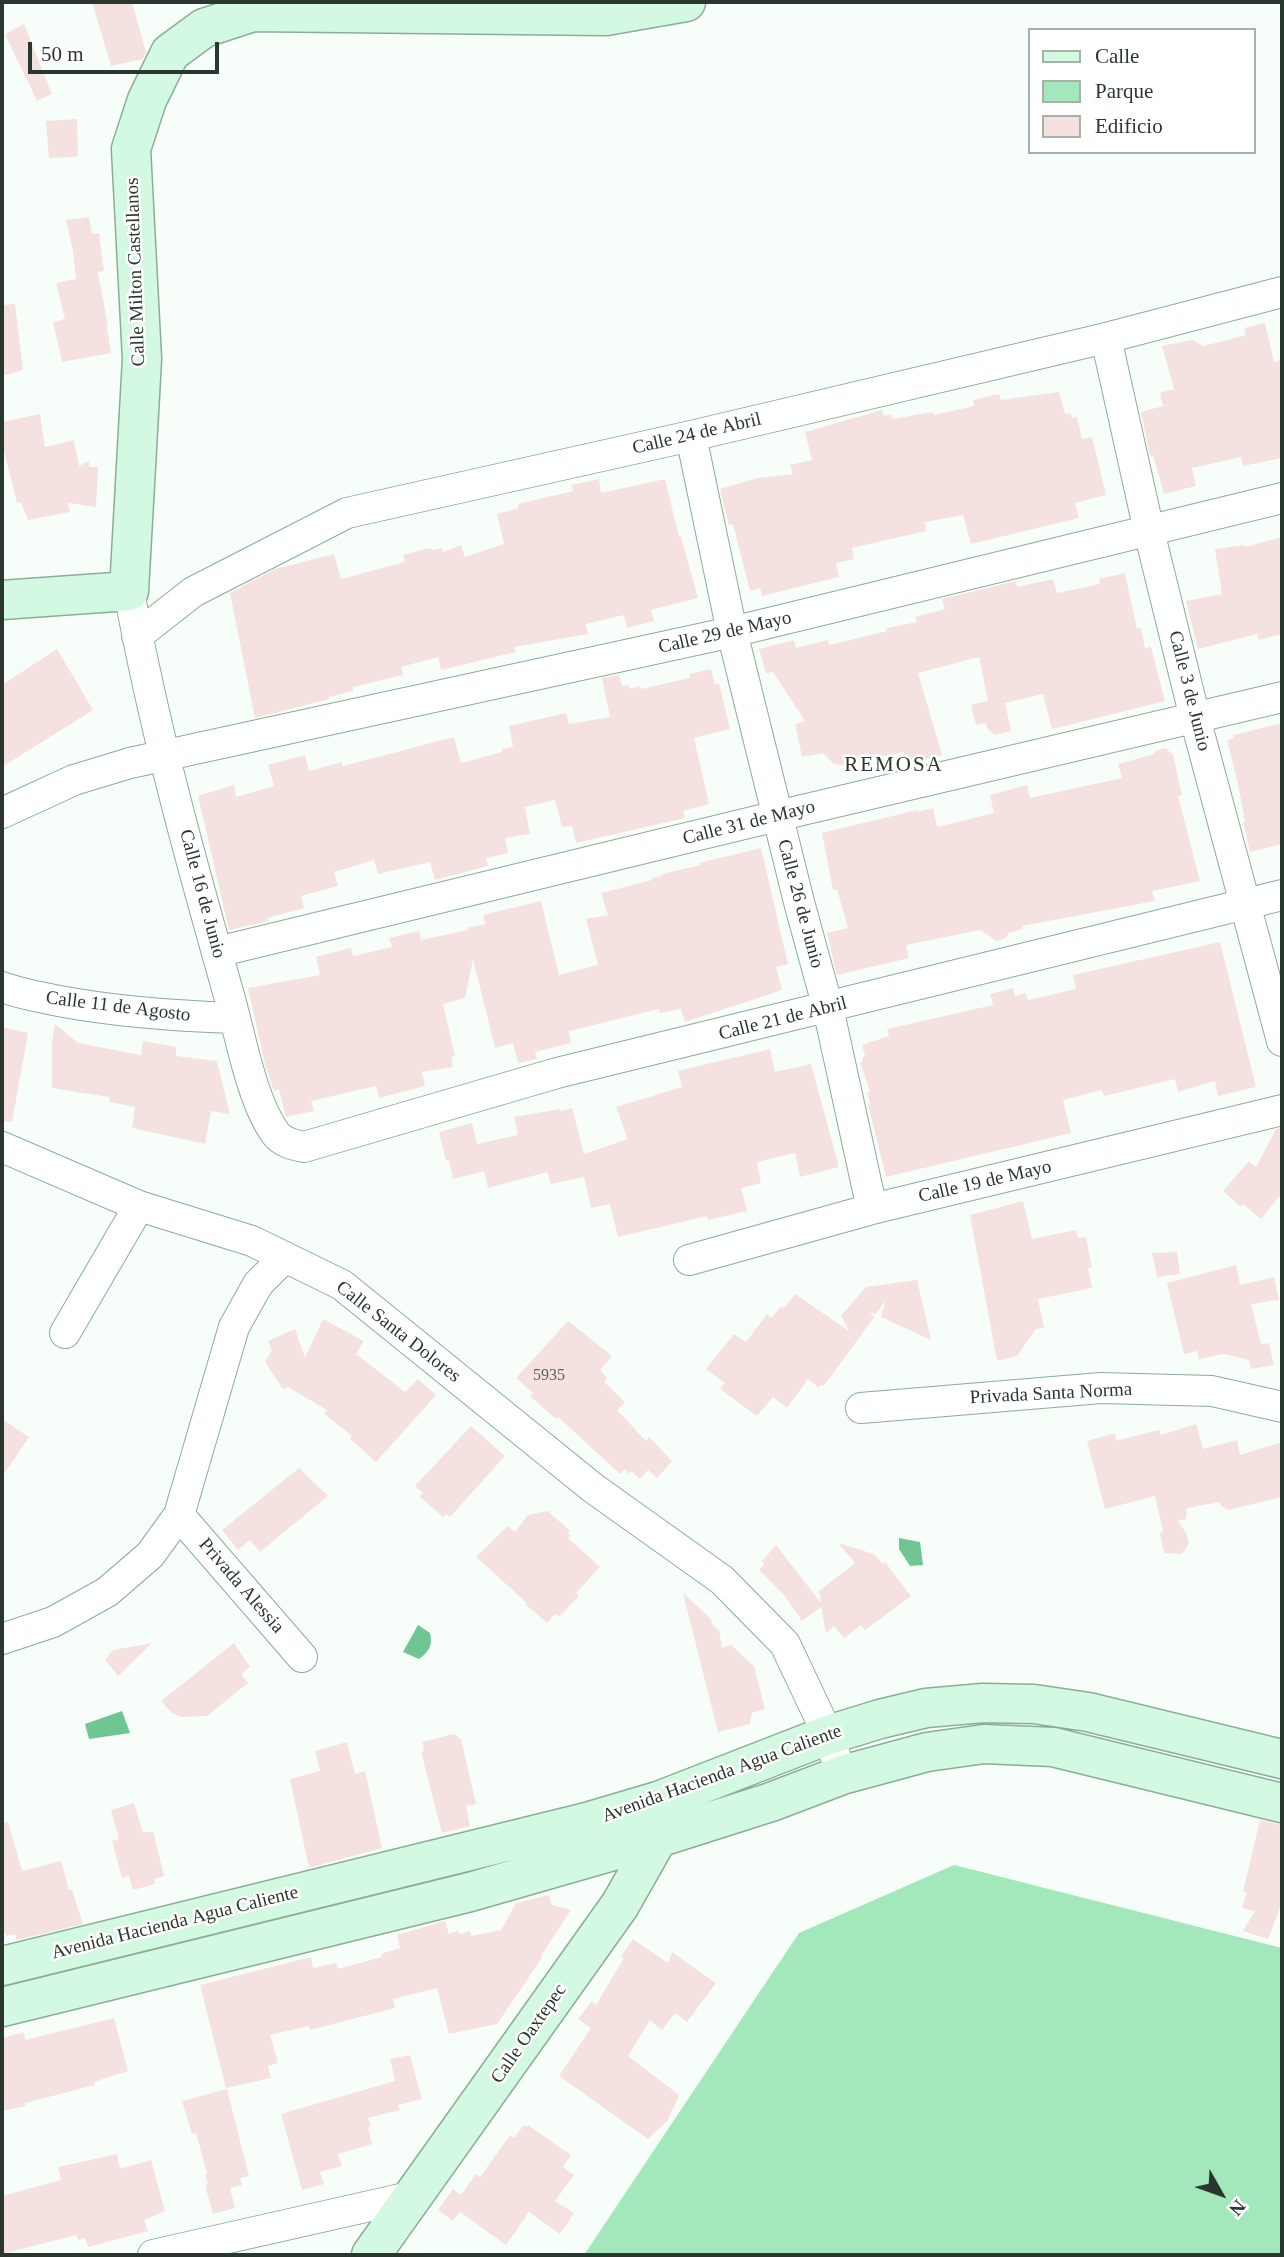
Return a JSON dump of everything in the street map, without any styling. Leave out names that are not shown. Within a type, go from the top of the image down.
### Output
[{"type":"main road","name":"Calle Milton Castellanos","points":[[129,591],[142,359],[131,149],[147,100],[170,53],[204,28],[253,12],[606,16],[686,2]]},
{"type":"main road","points":[[2,600],[129,591]]},
{"type":"main road","name":"Avenida Hacienda Agua Caliente","points":[[2,1966],[587,1822],[657,1801],[828,1735],[926,1708],[984,1703],[1034,1704],[1088,1712],[1282,1759]]},
{"type":"main road","name":"Avenida Hacienda Agua Caliente","points":[[2,2007],[470,1892],[658,1838],[842,1775],[927,1752],[984,1744],[1053,1747],[1282,1804]]},
{"type":"main road","points":[[657,1801],[658,1838]]},
{"type":"main road","name":"Calle Oaxtepec","points":[[371,2255],[620,1905],[658,1838]]},
{"type":"street","name":"Calle 24 de Abril","points":[[137,636],[193,592],[347,513],[691,436],[1106,338],[1282,292]]},
{"type":"street","name":"Calle 3 de Junio","points":[[1106,338],[1149,531],[1195,718],[1282,1041]]},
{"type":"street","name":"Calle 26 de Junio","points":[[691,436],[732,632],[828,1008],[872,1209]]},
{"type":"street","name":"Calle 29 de Mayo","points":[[2,813],[74,780],[130,763],[732,632],[1282,498]]},
{"type":"street","name":"Calle Milton Castellanos","points":[[129,591],[137,636]]},
{"type":"street","name":"Calle 16 de Junio","points":[[137,636],[217,952],[259,1102],[277,1135],[287,1143]]},
{"type":"street","name":"Calle 31 de Mayo","points":[[217,952],[778,816],[1282,698]]},
{"type":"street","name":"Calle 21 de Abril","points":[[287,1143],[304,1147],[557,1073],[1282,895]]},
{"type":"street","name":"Calle 11 de Agosto","points":[[2,987],[16,993],[76,1004],[157,1015],[235,1018]]},
{"type":"street","name":"Calle 19 de Mayo","points":[[689,1260],[872,1209],[1282,1110]]},
{"type":"street","name":"Calle Santa Dolores","points":[[2,1147],[139,1206],[252,1241],[342,1285],[593,1488],[722,1580],[785,1644],[828,1735],[842,1775]]},
{"type":"street","points":[[65,1333],[139,1206]]},
{"type":"street","points":[[2,1639],[53,1622],[107,1592],[150,1555],[179,1515],[234,1327],[258,1284],[285,1257]]},
{"type":"street","name":"Privada Santa Norma","points":[[861,1408],[1101,1388],[1212,1391],[1282,1407]]},
{"type":"street","name":"Privada Alessia","points":[[179,1515],[302,1657]]},
{"type":"street","points":[[153,2255],[414,2196]]},
{"type":"green space","points":[[954,1865],[1282,1948],[1282,2255],[584,2255],[799,1933]]},
{"type":"shaded area","points":[[899,1538],[920,1542],[923,1565],[910,1566],[899,1549]]},
{"type":"shaded area","points":[[418,1625],[430,1633],[431,1641],[428,1651],[419,1659],[403,1652]]},
{"type":"shaded area","points":[[122,1711],[130,1733],[89,1739],[85,1724]]},
{"type":"building","points":[[92,2],[132,2],[146,52],[143,59],[111,66]]},
{"type":"building","points":[[24,24],[52,94],[37,101],[5,34]]},
{"type":"building","points":[[77,119],[78,155],[49,158],[46,121]]},
{"type":"building","points":[[89,217],[92,234],[99,233],[104,271],[98,272],[111,353],[62,362],[53,322],[65,319],[56,283],[76,279],[66,220]]},
{"type":"building","points":[[15,304],[23,370],[2,376],[2,305]]},
{"type":"building","points":[[1265,323],[1274,362],[1282,360],[1282,458],[1243,466],[1241,457],[1192,468],[1196,486],[1164,494],[1153,455],[1150,456],[1141,412],[1163,406],[1160,393],[1174,389],[1162,346],[1192,340],[1204,346],[1246,335],[1244,328]]},
{"type":"building","points":[[1059,392],[1065,414],[1071,413],[1072,418],[1077,417],[1082,439],[1092,437],[1106,495],[1075,503],[1079,518],[971,544],[963,515],[925,522],[926,531],[852,548],[854,559],[836,563],[839,577],[762,596],[760,588],[750,591],[733,524],[729,525],[720,489],[758,478],[793,474],[790,465],[812,460],[805,432],[882,410],[884,416],[891,414],[892,419],[933,412],[934,415],[974,406],[973,400],[999,394],[1001,400]]},
{"type":"building","points":[[40,414],[45,447],[74,440],[79,466],[89,461],[89,467],[98,467],[96,507],[68,503],[70,512],[28,520],[21,502],[17,503],[2,443],[2,422]]},
{"type":"building","points":[[599,479],[601,493],[665,479],[698,598],[651,610],[654,621],[627,628],[624,615],[586,624],[588,634],[514,647],[516,652],[441,670],[438,657],[401,667],[403,675],[353,687],[353,691],[329,699],[255,718],[230,593],[275,569],[334,554],[341,579],[405,562],[403,555],[430,548],[442,548],[443,552],[461,545],[465,557],[504,544],[497,514],[519,508],[518,504],[573,491],[572,485]]},
{"type":"building","points":[[1282,537],[1282,634],[1259,640],[1257,634],[1198,649],[1186,601],[1222,594],[1215,549],[1245,547]]},
{"type":"building","points":[[1125,573],[1137,629],[1141,628],[1145,648],[1151,647],[1165,701],[1052,729],[1043,694],[1005,703],[1011,731],[995,735],[986,723],[976,725],[971,705],[988,701],[979,657],[918,673],[942,755],[908,764],[904,752],[852,763],[849,766],[834,764],[823,753],[802,757],[795,724],[805,721],[773,672],[766,673],[759,649],[794,640],[796,648],[828,640],[829,645],[887,631],[887,628],[917,622],[915,617],[945,609],[942,599],[1016,581],[1017,587],[1053,579],[1057,593],[1100,584],[1099,579]]},
{"type":"building","points":[[57,649],[93,710],[2,767],[2,685]]},
{"type":"building","points":[[711,669],[715,684],[719,683],[730,729],[694,738],[709,804],[683,811],[685,818],[576,843],[572,826],[562,827],[555,800],[525,807],[530,834],[505,838],[508,853],[486,858],[488,866],[435,880],[430,862],[378,874],[374,860],[334,872],[338,886],[301,896],[304,908],[267,918],[268,921],[229,930],[198,796],[234,785],[236,797],[274,786],[268,765],[305,755],[309,771],[342,762],[343,766],[454,737],[461,763],[513,747],[509,726],[566,713],[569,724],[610,717],[602,678],[619,675],[622,686],[628,685],[630,689],[640,686],[641,689],[690,678],[689,674]]},
{"type":"building","points":[[1282,723],[1282,844],[1250,852],[1227,740],[1234,738],[1233,735]]},
{"type":"building","points":[[1166,748],[1173,755],[1182,795],[1178,796],[1200,881],[1152,891],[1155,901],[1022,926],[1023,929],[1009,933],[1006,938],[997,941],[980,930],[906,945],[909,958],[837,975],[827,933],[848,928],[837,889],[833,890],[822,833],[933,808],[937,827],[994,813],[990,795],[1027,785],[1030,798],[1122,778],[1118,764]]},
{"type":"building","points":[[761,848],[788,964],[776,967],[782,990],[685,1022],[681,1009],[660,1013],[659,1009],[569,1031],[571,1043],[535,1052],[537,1059],[518,1063],[513,1043],[495,1048],[473,959],[465,998],[443,1004],[455,1056],[451,1057],[453,1067],[422,1072],[425,1086],[379,1098],[376,1086],[311,1101],[314,1111],[286,1117],[279,1089],[274,1091],[265,1064],[248,988],[320,975],[316,957],[351,948],[353,956],[392,947],[389,938],[419,931],[421,940],[468,930],[467,928],[485,924],[483,915],[541,901],[559,975],[598,965],[586,919],[608,915],[601,893],[701,865],[699,863]]},
{"type":"building","points":[[1220,942],[1256,1087],[1218,1096],[1215,1081],[1178,1092],[1175,1079],[1104,1096],[1102,1090],[1063,1100],[1071,1133],[886,1177],[868,1104],[867,1093],[870,1092],[860,1062],[865,1056],[862,1045],[889,1036],[887,1029],[993,1005],[990,994],[1013,988],[1015,996],[1026,993],[1028,1000],[1076,989],[1073,975]]},
{"type":"building","points":[[55,1024],[78,1043],[141,1055],[143,1041],[176,1047],[176,1056],[217,1061],[230,1114],[211,1111],[205,1144],[132,1128],[135,1107],[109,1102],[109,1097],[52,1088],[52,1042]]},
{"type":"building","points":[[2,1027],[28,1033],[12,1122],[2,1121]]},
{"type":"building","points":[[770,1049],[775,1072],[811,1064],[839,1167],[800,1177],[795,1153],[757,1162],[761,1183],[741,1188],[747,1211],[708,1220],[707,1216],[618,1237],[610,1204],[591,1208],[584,1177],[551,1184],[547,1172],[488,1188],[484,1171],[453,1179],[449,1160],[446,1161],[439,1132],[472,1123],[477,1144],[518,1135],[514,1117],[560,1109],[572,1108],[584,1154],[628,1139],[616,1107],[682,1087],[678,1071]]},
{"type":"building","points":[[1282,1128],[1282,1193],[1261,1219],[1243,1204],[1241,1207],[1223,1191],[1249,1161],[1256,1167],[1276,1129]]},
{"type":"building","points":[[1023,1201],[1032,1239],[1076,1230],[1078,1238],[1086,1237],[1092,1267],[1088,1268],[1092,1288],[1038,1299],[1044,1328],[1036,1329],[1017,1356],[997,1361],[970,1215]]},
{"type":"building","points":[[1177,1252],[1180,1274],[1157,1277],[1152,1253]]},
{"type":"building","points":[[1236,1265],[1240,1285],[1274,1277],[1279,1300],[1251,1304],[1261,1344],[1269,1343],[1274,1365],[1251,1369],[1249,1360],[1224,1354],[1199,1359],[1197,1351],[1184,1354],[1167,1283]]},
{"type":"building","points":[[917,1280],[931,1340],[881,1317],[885,1301],[876,1314],[870,1312],[874,1317],[824,1386],[819,1388],[808,1379],[787,1408],[773,1397],[757,1416],[720,1389],[725,1383],[706,1369],[734,1334],[746,1342],[767,1314],[771,1318],[781,1306],[784,1308],[795,1294],[849,1331],[841,1316],[866,1287]]},
{"type":"building","points":[[323,1319],[364,1341],[356,1354],[405,1392],[418,1379],[436,1395],[376,1462],[350,1439],[352,1436],[324,1414],[327,1410],[288,1387],[283,1389],[265,1362],[272,1350],[268,1341],[295,1329],[305,1358]]},
{"type":"building","points":[[568,1321],[612,1356],[600,1370],[607,1378],[604,1382],[625,1402],[617,1410],[646,1441],[649,1437],[672,1461],[657,1478],[648,1470],[640,1479],[625,1469],[620,1474],[558,1417],[556,1419],[530,1396],[533,1393],[516,1378]]},
{"type":"building","points":[[2,1419],[29,1437],[2,1477]]},
{"type":"building","points":[[1196,1424],[1203,1449],[1237,1440],[1240,1455],[1282,1442],[1282,1497],[1228,1510],[1221,1506],[1220,1502],[1187,1508],[1186,1519],[1178,1521],[1187,1534],[1189,1544],[1182,1554],[1164,1553],[1160,1534],[1163,1531],[1155,1496],[1105,1509],[1087,1441],[1115,1433],[1116,1441],[1159,1430],[1161,1435]]},
{"type":"building","points":[[471,1426],[505,1456],[450,1517],[446,1514],[443,1517],[419,1496],[423,1493],[415,1486]]},
{"type":"building","points":[[299,1468],[328,1496],[260,1552],[250,1540],[238,1550],[222,1530]]},
{"type":"building","points":[[548,1511],[570,1531],[568,1533],[571,1536],[568,1538],[600,1567],[576,1593],[579,1596],[559,1617],[555,1614],[547,1623],[476,1557],[508,1526],[515,1532],[528,1515]]},
{"type":"building","points":[[838,1543],[874,1554],[883,1564],[885,1562],[911,1596],[865,1630],[861,1625],[844,1638],[834,1626],[826,1633],[821,1607],[802,1621],[784,1595],[759,1570],[764,1564],[762,1561],[776,1545],[821,1603],[819,1591],[855,1563]]},
{"type":"building","points":[[683,1593],[719,1630],[722,1648],[731,1645],[754,1666],[765,1709],[752,1713],[750,1724],[718,1732]]},
{"type":"building","points":[[152,1643],[118,1676],[105,1660],[113,1650]]},
{"type":"building","points":[[234,1643],[250,1667],[241,1674],[248,1683],[207,1716],[181,1717],[172,1713],[161,1701]]},
{"type":"building","points":[[454,1734],[461,1739],[476,1804],[466,1806],[470,1826],[442,1833],[421,1752],[424,1751],[422,1742]]},
{"type":"building","points":[[347,1742],[355,1774],[365,1771],[382,1848],[309,1868],[290,1779],[320,1771],[315,1751]]},
{"type":"building","points":[[134,1803],[143,1833],[153,1831],[164,1876],[154,1879],[155,1884],[133,1890],[129,1876],[122,1878],[112,1841],[119,1839],[111,1810]]},
{"type":"building","points":[[1260,1820],[1282,1825],[1282,1902],[1268,1939],[1243,1931],[1255,1911],[1242,1908],[1247,1892],[1243,1892]]},
{"type":"building","points":[[8,1822],[22,1871],[61,1861],[83,1924],[17,1940],[15,1934],[2,1934],[2,1823]]},
{"type":"building","points":[[549,1895],[552,1905],[571,1910],[497,2024],[449,2034],[437,1988],[393,1999],[395,2008],[310,2030],[309,2026],[270,2035],[278,2063],[268,2066],[271,2078],[226,2088],[200,1985],[311,1957],[313,1968],[336,1963],[338,1969],[382,1957],[381,1954],[400,1948],[397,1935],[445,1921],[449,1934],[470,1931],[471,1936],[501,1930],[516,1903]]},
{"type":"building","points":[[633,1939],[668,1963],[672,1952],[716,1983],[687,2022],[675,2013],[662,2030],[650,2020],[628,2056],[679,2095],[668,2120],[648,2139],[559,2076],[591,2028],[578,2019],[592,2001],[596,2005],[624,1958],[621,1956]]},
{"type":"building","points":[[114,2018],[128,2071],[94,2082],[95,2085],[2,2111],[2,2038],[24,2032],[25,2040]]},
{"type":"building","points":[[410,2055],[422,2099],[398,2105],[400,2110],[368,2118],[372,2144],[338,2154],[342,2166],[320,2172],[324,2184],[302,2190],[281,2114],[395,2081],[390,2059]]},
{"type":"building","points":[[227,2089],[249,2176],[240,2178],[242,2185],[230,2188],[235,2208],[213,2214],[205,2185],[208,2184],[207,2173],[196,2133],[192,2134],[182,2101]]},
{"type":"building","points":[[524,2125],[528,2125],[571,2155],[563,2167],[574,2175],[555,2201],[574,2213],[560,2234],[529,2212],[506,2245],[460,2212],[453,2221],[438,2210],[453,2189],[461,2195],[476,2174],[480,2177],[510,2135],[514,2138]]},
{"type":"building","points":[[117,2154],[120,2169],[151,2160],[165,2211],[144,2220],[148,2231],[88,2247],[85,2238],[78,2240],[76,2235],[2,2254],[2,2196],[61,2180],[58,2167]]},
{"type":"district","name":"REMOSA","points":[[894,765]]}]
